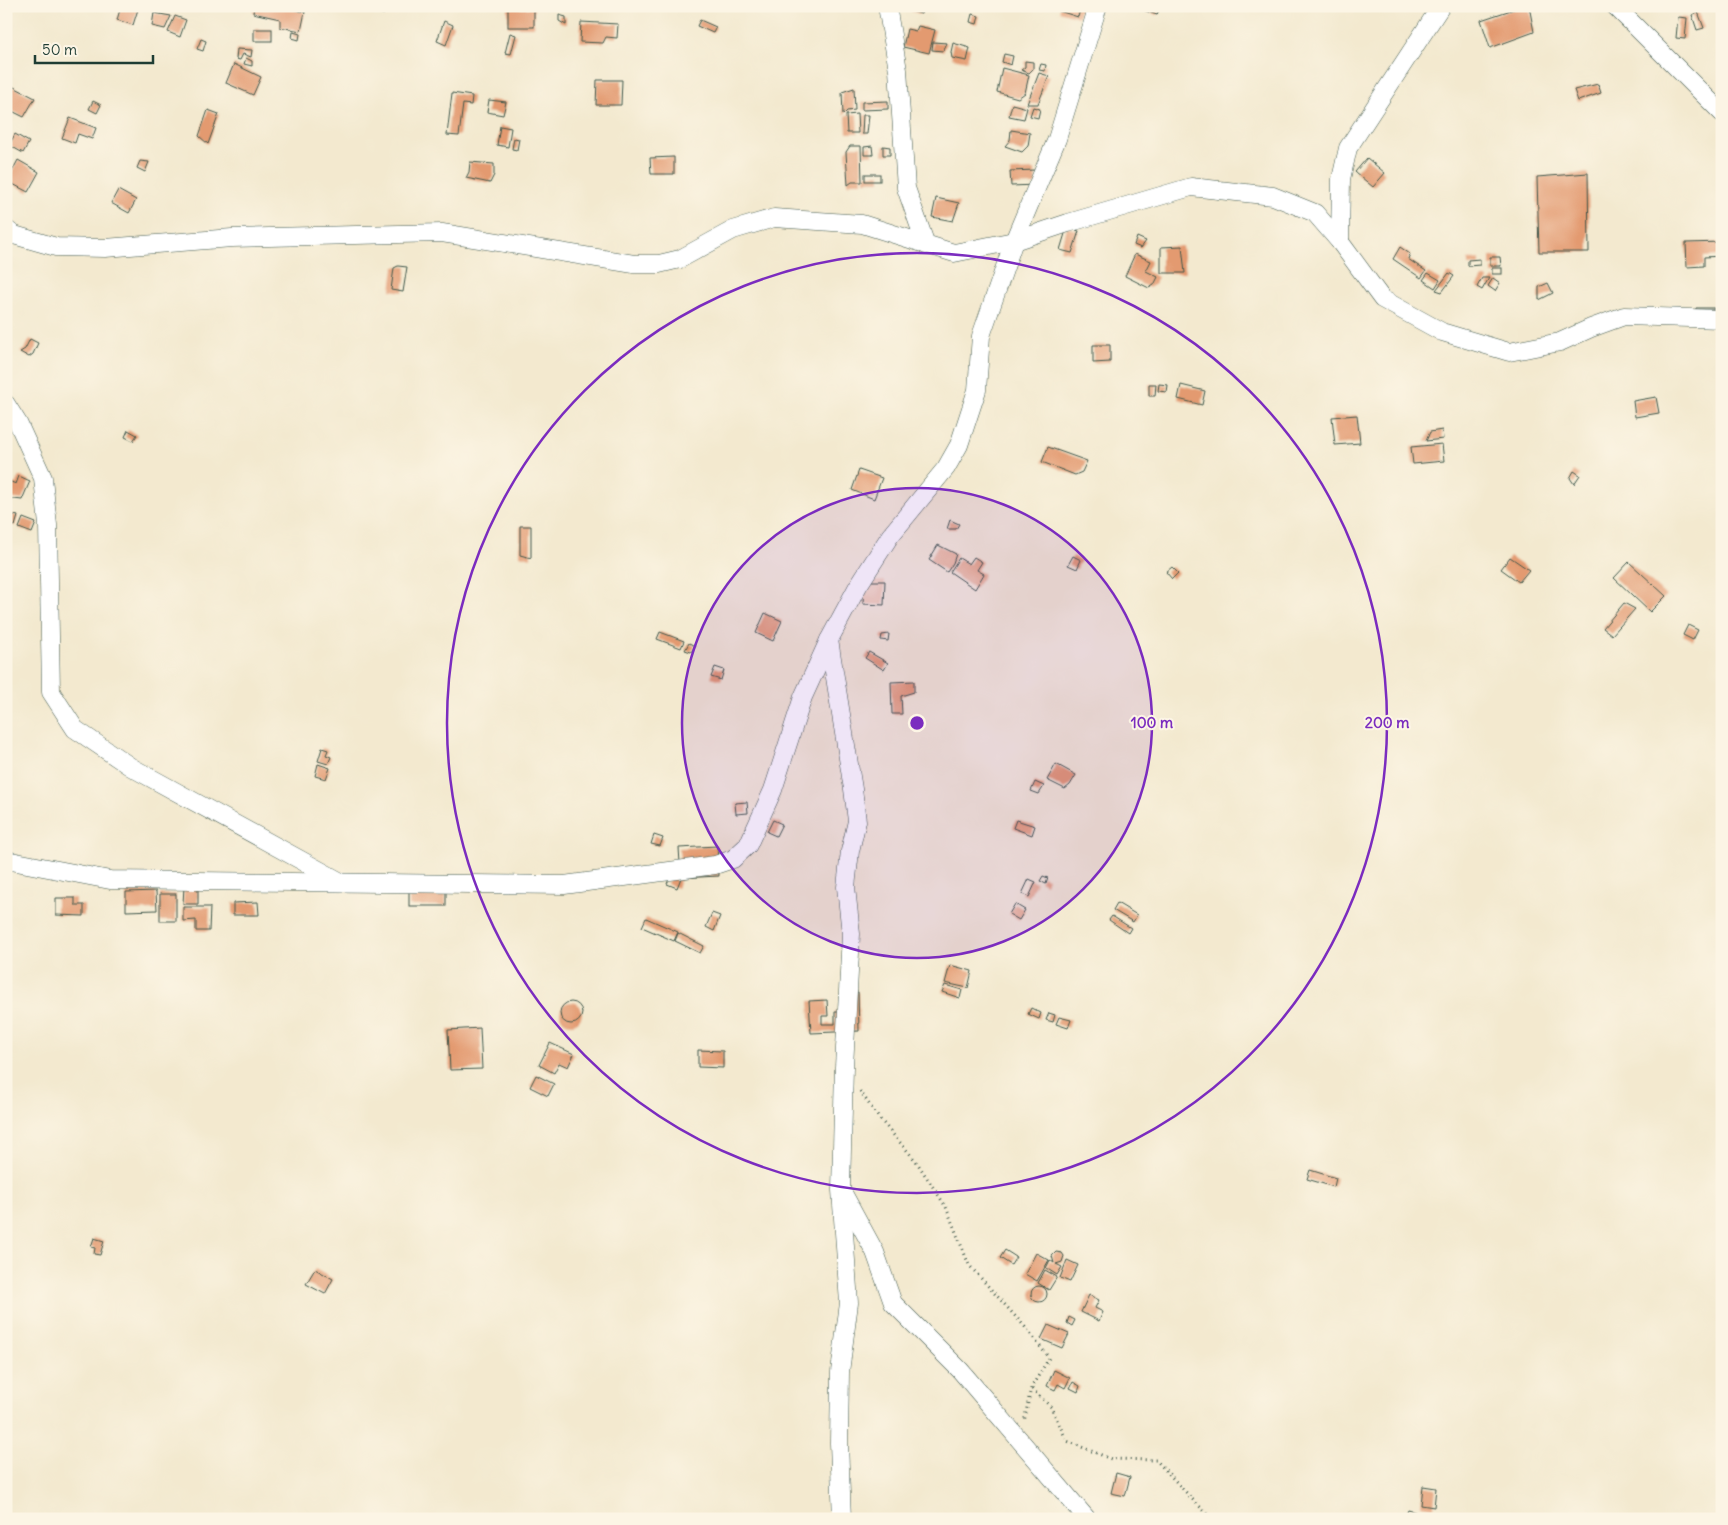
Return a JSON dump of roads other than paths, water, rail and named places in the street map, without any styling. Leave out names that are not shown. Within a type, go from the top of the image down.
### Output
[{"type":"street","points":[[887,6],[898,70],[906,188],[926,245]]},
{"type":"street","points":[[6,860],[110,880],[564,885],[715,865],[733,859],[748,845],[773,790],[803,697],[829,640],[858,586],[890,536],[946,468],[959,445],[976,390],[981,336],[1014,241],[1057,139],[1098,6]]},
{"type":"street","points":[[1340,242],[1341,179],[1348,148],[1441,6]]},
{"type":"street","points":[[1614,6],[1722,113]]},
{"type":"street","points":[[6,229],[14,235],[56,247],[105,248],[232,238],[442,233],[634,264],[659,264],[680,259],[733,230],[774,218],[862,224],[954,253],[1014,241],[1191,187],[1273,196],[1315,213],[1340,242],[1382,299],[1442,332],[1509,352],[1560,342],[1624,316],[1722,319]]},
{"type":"street","points":[[6,404],[18,423],[43,478],[48,525],[51,692],[75,729],[132,767],[342,882]]},
{"type":"street","points":[[829,640],[853,789],[856,821],[846,887],[851,934],[844,1067],[841,1190],[849,1303],[840,1372],[839,1443],[842,1519]]},
{"type":"street","points":[[841,1190],[875,1252],[893,1303],[960,1370],[1087,1519]]}]
